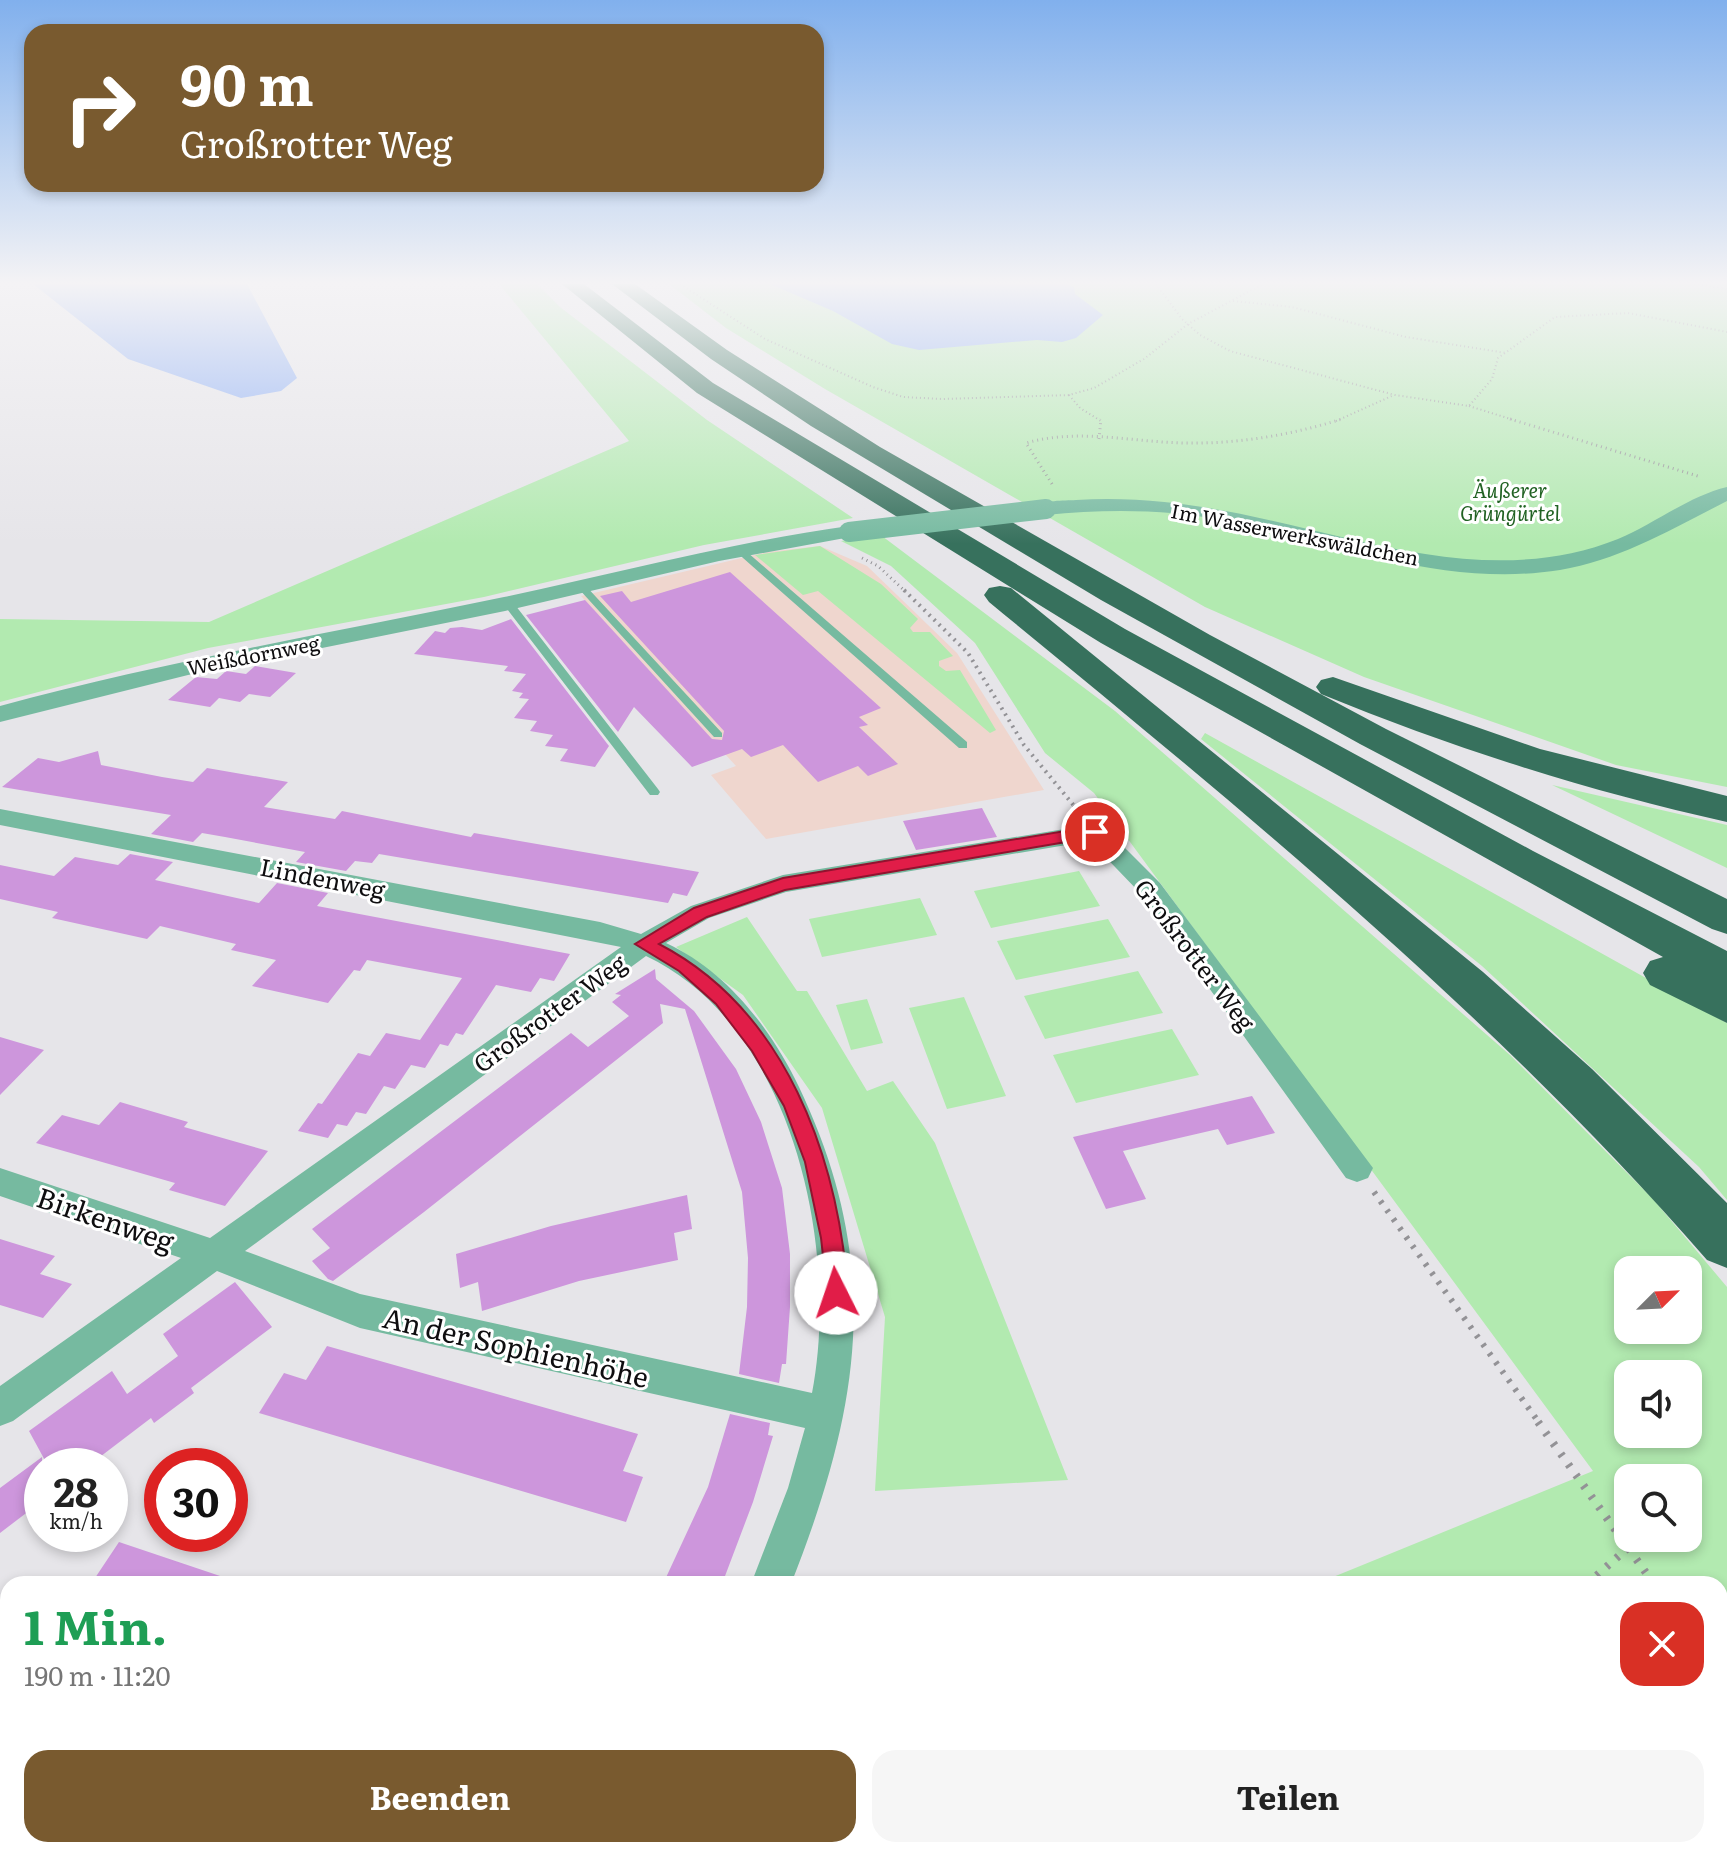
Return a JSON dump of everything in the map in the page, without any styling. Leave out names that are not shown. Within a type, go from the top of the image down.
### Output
[{"type":"highway","points":[[683,371],[758,436],[998,594],[1243,739],[1727,1005]]},
{"type":"highway","points":[[746,371],[804,411],[1114,596],[1418,760],[1727,918]]},
{"type":"highway","points":[[705,388],[1113,636],[1518,861],[1727,971]]},
{"type":"highway","points":[[998,594],[1447,964],[1603,1108],[1727,1242]]},
{"type":"highway","points":[[1114,596],[1382,707],[1476,742],[1584,775],[1727,809]]},
{"type":"street","name":"Im Wasserwerkswäldchen","points":[[849,532],[1114,504],[1174,507],[1226,515],[1352,548],[1497,566],[1558,563],[1606,552],[1719,487]]},
{"type":"street","name":"Weißdornweg","points":[[0,714],[89,688],[508,603],[737,548],[849,532]]},
{"type":"street","name":"Lindenweg","points":[[0,817],[600,931],[644,944],[685,966],[723,998],[759,1045],[794,1103],[816,1162],[833,1238],[838,1320],[827,1415],[807,1496],[774,1576]]},
{"type":"street","name":"Großrotter Weg","points":[[0,1408],[644,944],[700,912],[783,884],[1095,832],[1151,889],[1357,1168]]},
{"type":"street","name":"Birkenweg","points":[[0,1182],[213,1254]]},
{"type":"street","name":"An der Sophienhöhe","points":[[213,1254],[360,1311],[827,1415]]},
{"type":"lane","points":[[737,548],[963,745]]},
{"type":"lane","points":[[581,586],[718,735]]},
{"type":"lane","points":[[508,603],[654,792]]},
{"type":"path","points":[[837,371],[888,393],[943,399],[1069,395],[1094,388],[1124,371]]},
{"type":"path","points":[[1304,371],[1395,395],[1469,406],[1719,487]]},
{"type":"path","points":[[1469,406],[1492,379],[1494,371]]},
{"type":"path","points":[[1069,395],[1080,408],[1101,418],[1099,439]]},
{"type":"path","points":[[1053,485],[1026,443],[1055,437],[1187,444],[1255,437],[1349,417],[1395,395]]},
{"type":"path","points":[[856,555],[878,566],[947,629],[968,653],[1024,745],[1095,832]]},
{"type":"path","points":[[1357,1168],[1614,1524]]},
{"type":"path","points":[[1596,1576],[1623,1552]]},
{"type":"path","points":[[1634,1552],[1649,1576]]},
{"type":"shaded area","points":[[820,546],[867,566],[957,653],[1044,790],[766,839],[711,775],[736,766],[581,596],[767,552]]},
{"type":"green space","points":[[571,371],[643,371],[707,420],[853,518],[704,545],[484,597],[208,648],[0,702],[0,619],[209,622],[629,441]]},
{"type":"green space","name":"Äußerer Grüngürtel","points":[[795,371],[1727,371],[1727,787],[1616,765],[1364,677],[1205,607]]},
{"type":"green space","points":[[882,536],[1115,711],[1510,1055],[1653,1199],[1701,1256],[1614,1256],[1614,1344],[1702,1344],[1702,1257],[1727,1287],[1727,1576],[1336,1576],[1593,1471],[1094,793],[1045,753],[975,643],[891,566],[841,541]]},
{"type":"green space","points":[[820,546],[881,584],[918,619],[910,628],[913,632],[930,632],[953,656],[939,661],[939,666],[946,671],[960,670],[996,730],[990,733],[818,591],[803,595],[755,555]]},
{"type":"green space","points":[[1205,733],[1727,1023],[1727,1200],[1699,1167],[1482,966],[1201,739]]},
{"type":"green space","points":[[1552,785],[1727,825],[1727,868]]},
{"type":"green space","points":[[1079,871],[1100,906],[991,928],[974,891]]},
{"type":"green space","points":[[920,898],[937,935],[822,957],[809,919]]},
{"type":"green space","points":[[747,917],[797,991],[807,991],[867,1091],[893,1081],[935,1143],[1068,1480],[875,1491],[885,1317],[822,1108],[743,995],[676,947]]},
{"type":"green space","points":[[1108,919],[1130,957],[1016,980],[997,941]]},
{"type":"green space","points":[[1138,971],[1163,1013],[1045,1039],[1024,996]]},
{"type":"green space","points":[[964,997],[1006,1096],[947,1109],[909,1008]]},
{"type":"green space","points":[[867,999],[883,1043],[851,1050],[836,1005]]},
{"type":"green space","points":[[1172,1029],[1199,1075],[1076,1103],[1053,1055]]},
{"type":"water","points":[[162,371],[293,371],[297,378],[281,391],[241,398]]},
{"type":"building","points":[[730,572],[881,708],[859,717],[868,725],[859,727],[898,764],[868,776],[858,766],[818,782],[783,745],[751,757],[742,749],[692,767],[634,707],[618,732],[526,615],[585,600],[712,739],[722,740],[724,731],[600,596],[622,591],[631,602]]},
{"type":"building","points":[[511,619],[609,746],[595,767],[560,761],[568,749],[545,746],[553,735],[530,731],[537,721],[514,718],[529,699],[519,698],[523,693],[512,691],[526,674],[504,671],[508,666],[414,654],[435,631],[445,633],[450,628],[462,627],[482,630]]},
{"type":"building","points":[[255,666],[296,673],[270,697],[249,694],[240,702],[219,698],[210,707],[168,700],[196,677],[217,679],[226,671],[246,674]]},
{"type":"building","points":[[98,751],[101,765],[162,777],[193,782],[207,768],[288,782],[264,807],[335,819],[342,811],[471,837],[474,833],[699,872],[687,896],[673,893],[668,903],[379,854],[372,863],[355,861],[346,871],[296,862],[305,852],[202,833],[193,842],[151,834],[171,815],[2,787],[38,758],[59,762]]},
{"type":"building","points":[[982,808],[997,837],[916,850],[903,821]]},
{"type":"building","points":[[130,854],[173,862],[155,880],[259,903],[277,883],[328,893],[317,906],[570,954],[554,981],[540,978],[531,992],[496,985],[463,1035],[456,1033],[448,1046],[440,1044],[425,1068],[411,1065],[395,1089],[384,1086],[366,1114],[356,1112],[347,1126],[337,1124],[328,1138],[298,1131],[318,1103],[322,1104],[358,1053],[370,1056],[386,1033],[420,1040],[462,978],[367,960],[360,971],[354,970],[328,1003],[252,986],[276,960],[231,950],[236,944],[160,926],[147,939],[52,918],[58,912],[0,899],[0,865],[54,876],[75,857],[118,865]]},
{"type":"building","points":[[655,969],[656,979],[694,1011],[736,1069],[761,1122],[782,1188],[790,1254],[790,1307],[786,1364],[782,1364],[779,1383],[739,1374],[747,1307],[748,1258],[742,1192],[685,1009],[660,1004],[663,1023],[424,1212],[333,1281],[328,1279],[312,1261],[330,1248],[312,1229],[571,1033],[588,1047],[629,1016],[612,1002],[621,995],[615,994]]},
{"type":"building","points":[[0,1037],[44,1050],[0,1095]]},
{"type":"building","points":[[1252,1096],[1275,1133],[1227,1145],[1218,1129],[1123,1151],[1146,1199],[1106,1209],[1073,1137]]},
{"type":"building","points":[[120,1102],[188,1122],[184,1127],[268,1151],[225,1206],[169,1190],[175,1183],[36,1143],[62,1115],[99,1125]]},
{"type":"building","points":[[687,1195],[692,1229],[674,1233],[678,1260],[579,1281],[482,1311],[478,1282],[460,1288],[456,1254],[551,1226]]},
{"type":"building","points":[[0,1239],[55,1256],[40,1274],[72,1284],[43,1318],[0,1305]]},
{"type":"building","points":[[235,1282],[272,1327],[191,1388],[194,1393],[154,1423],[151,1418],[112,1448],[38,1448],[29,1431],[112,1371],[127,1394],[178,1356],[163,1334]]},
{"type":"building","points":[[327,1346],[638,1434],[623,1471],[643,1477],[626,1522],[259,1413],[284,1373],[306,1380]]},
{"type":"building","points":[[730,1414],[770,1423],[768,1435],[773,1436],[753,1502],[725,1576],[667,1576],[708,1487]]},
{"type":"building","points":[[24,1470],[24,1515],[0,1533],[0,1488]]},
{"type":"building","points":[[128,1545],[220,1576],[96,1576],[112,1552],[128,1552]]},
{"type":"route","points":[[836,1293],[833,1238],[816,1162],[794,1103],[759,1045],[723,998],[685,966],[644,944],[700,912],[783,884],[1095,832]]}]
